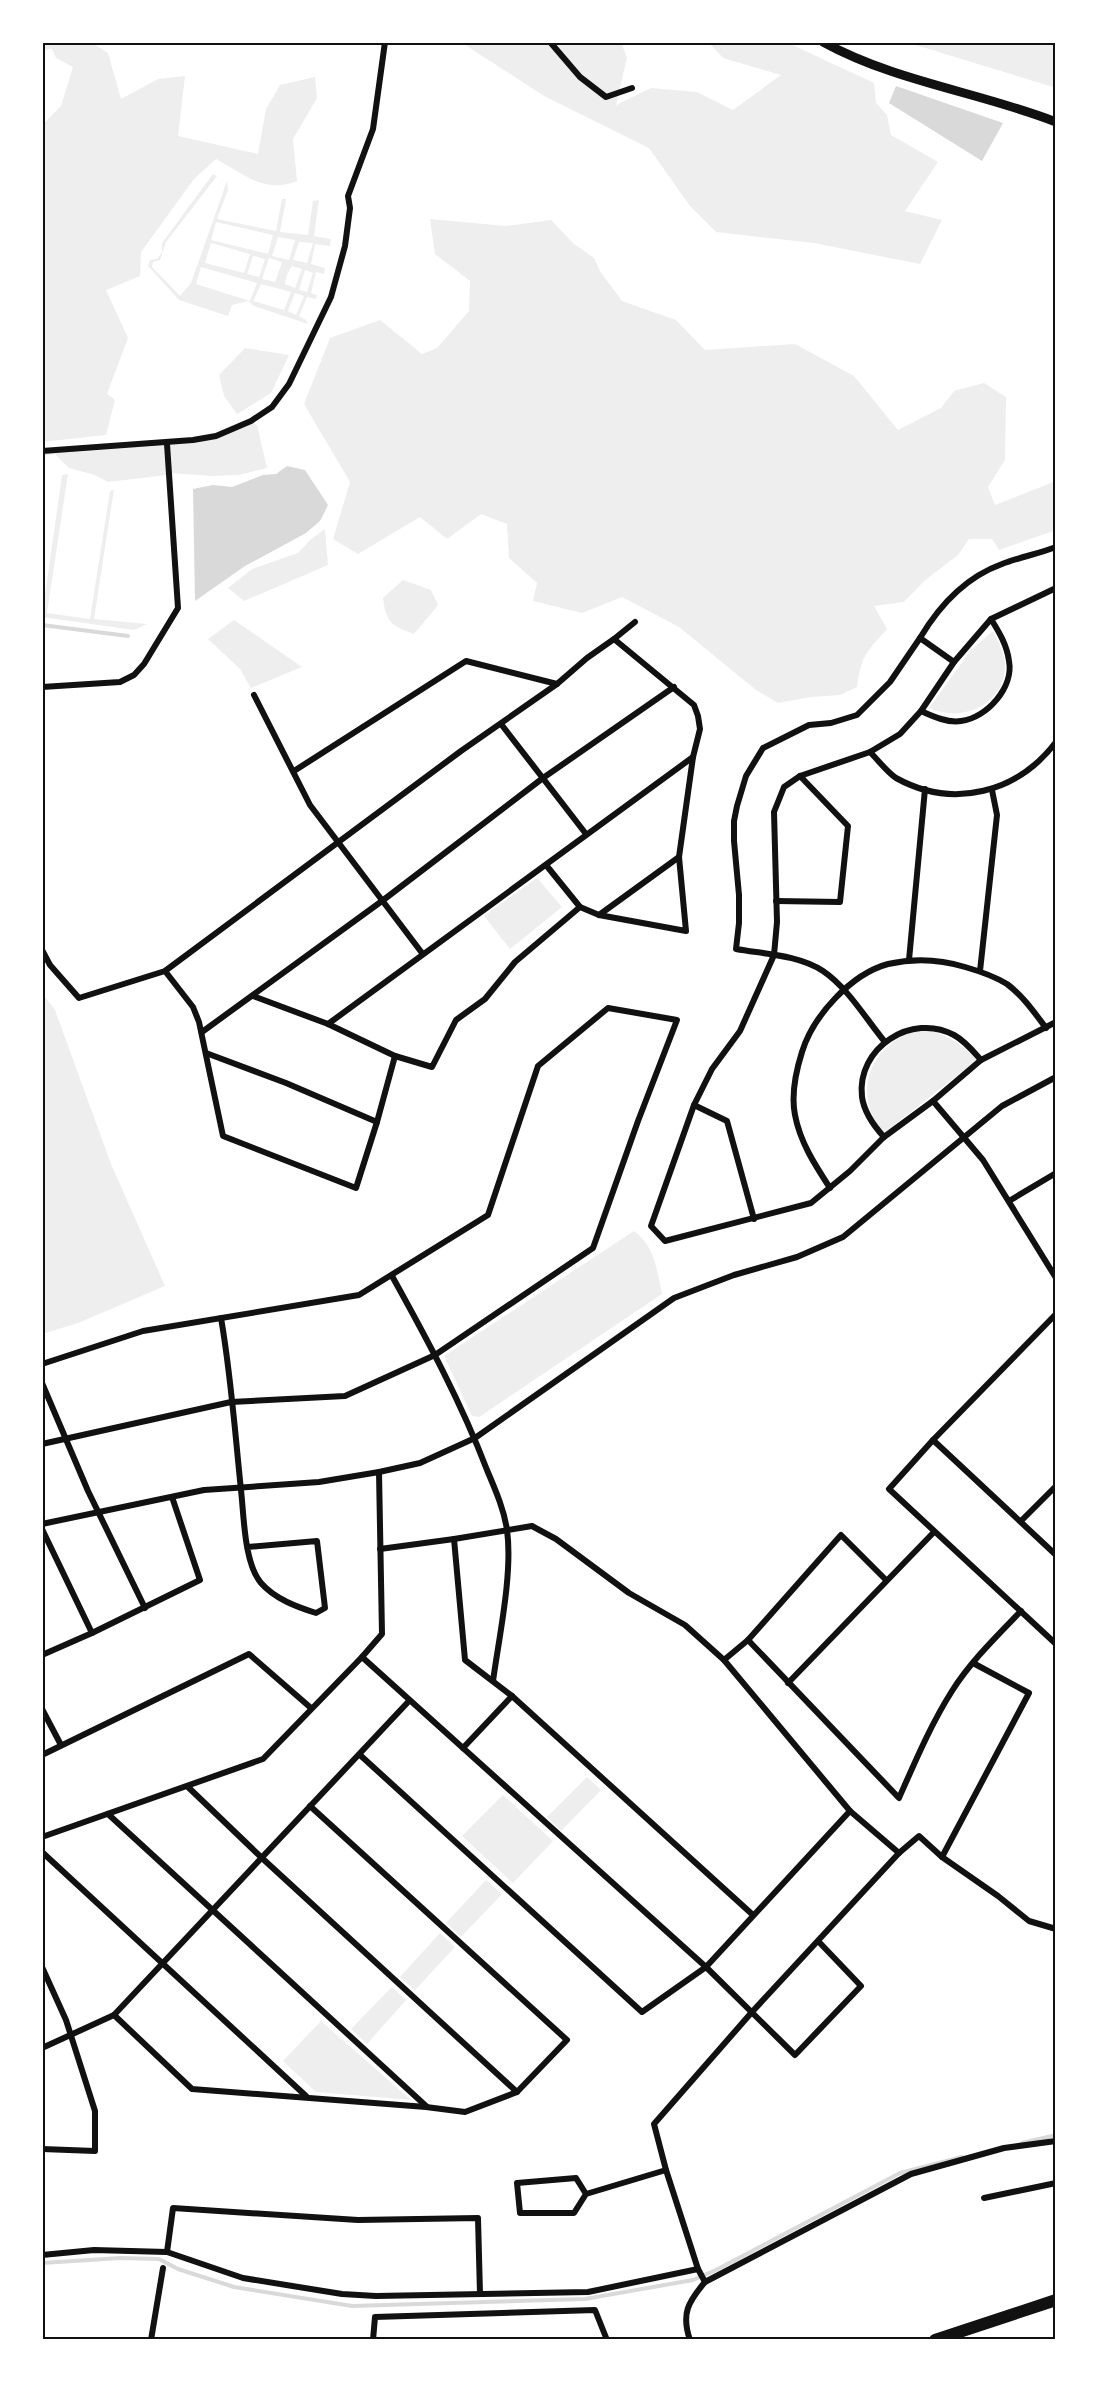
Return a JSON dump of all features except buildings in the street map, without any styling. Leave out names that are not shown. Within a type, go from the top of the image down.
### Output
[{"type":"main road","points":[[935,2340],[1056,2300]]},
{"type":"street","points":[[42,451],[166,444],[216,436],[251,421],[272,407],[289,384],[331,297],[345,246],[350,208],[348,196],[373,129],[385,42]]},
{"type":"street","points":[[550,42],[580,77],[606,97],[632,88]]},
{"type":"street","points":[[823,42],[845,54],[876,66],[1056,122]]},
{"type":"street","points":[[42,687],[120,682],[134,675],[144,664],[178,608],[166,444]]},
{"type":"street","points":[[885,1042],[844,990],[823,971],[774,955],[736,949],[739,904],[734,821],[746,776],[763,748],[778,739],[809,725],[845,720],[863,710],[890,682],[930,622],[968,581],[1002,564],[1056,547]]},
{"type":"street","points":[[1056,588],[991,619],[954,662],[921,711],[900,734],[870,752],[800,776],[784,787],[774,812],[776,901],[774,955],[740,1031],[711,1069],[694,1105],[651,1226],[665,1241],[811,1203],[850,1171],[884,1137],[933,1101],[981,1060],[1056,1022]]},
{"type":"street","points":[[921,711],[939,719],[962,721],[981,713],[998,699],[1006,682],[1010,664],[1004,641],[991,619]]},
{"type":"street","points":[[42,950],[50,964],[79,998],[165,971],[451,758],[557,684],[635,622]]},
{"type":"street","points":[[920,638],[954,662]]},
{"type":"street","points":[[546,865],[580,907],[599,915],[686,931],[679,857],[693,757],[700,729],[698,716],[694,705],[614,639]]},
{"type":"street","points":[[294,771],[466,662],[557,684]]},
{"type":"street","points":[[202,1032],[382,901],[543,778],[674,687]]},
{"type":"street","points":[[254,695],[310,805],[422,953]]},
{"type":"street","points":[[501,724],[586,834]]},
{"type":"street","points":[[870,752],[894,777],[925,789],[953,794],[992,790],[1030,771],[1056,742]]},
{"type":"street","points":[[328,1024],[422,953],[693,757]]},
{"type":"street","points":[[776,901],[840,902],[848,826],[800,776]]},
{"type":"street","points":[[909,960],[925,789]]},
{"type":"street","points":[[980,971],[997,815],[992,790]]},
{"type":"street","points":[[599,915],[679,857]]},
{"type":"street","points":[[253,996],[328,1024],[395,1056],[432,1067],[456,1020],[485,999],[515,962],[580,907]]},
{"type":"street","points":[[830,1188],[812,1161],[800,1137],[794,1112],[794,1087],[798,1062],[807,1036],[822,1013],[844,990],[885,965],[909,960],[932,960],[980,971],[1006,984],[1028,1002],[1046,1028]]},
{"type":"street","points":[[165,971],[193,1008],[202,1032],[223,1136],[356,1188],[395,1056]]},
{"type":"street","points":[[42,1364],[143,1330],[359,1295],[488,1215],[538,1066],[608,1008],[677,1020],[593,1248],[435,1354],[345,1396],[231,1402],[42,1444]]},
{"type":"street","points":[[884,1137],[874,1126],[862,1097],[862,1084],[870,1061],[885,1042],[913,1028],[928,1027],[955,1035],[981,1060]]},
{"type":"street","points":[[206,1053],[286,1083],[377,1122]]},
{"type":"street","points":[[42,1524],[204,1490],[319,1482],[378,1472],[420,1462],[475,1438],[674,1298],[734,1275],[797,1257],[843,1237],[1002,1106],[1056,1077]]},
{"type":"street","points":[[933,1101],[983,1160],[1056,1278]]},
{"type":"street","points":[[694,1105],[727,1121],[754,1219]]},
{"type":"street","points":[[1009,1201],[1056,1173]]},
{"type":"street","points":[[392,1276],[435,1354],[475,1438],[503,1510],[509,1559],[493,1681]]},
{"type":"street","points":[[1056,1314],[933,1440],[889,1490],[1056,1644]]},
{"type":"street","points":[[221,1318],[248,1547],[251,1565],[261,1582],[291,1605],[316,1613],[325,1608],[317,1541],[248,1547]]},
{"type":"street","points":[[42,1383],[65,1439],[145,1608]]},
{"type":"street","points":[[933,1440],[1056,1555]]},
{"type":"street","points":[[42,1837],[263,1759],[362,1657],[382,1634],[378,1472]]},
{"type":"street","points":[[1021,1521],[1056,1486]]},
{"type":"street","points":[[42,1647],[44,1654],[92,1634],[200,1580],[172,1497]]},
{"type":"street","points":[[380,1548],[532,1526],[556,1539],[629,1593],[685,1625],[724,1660],[850,1811],[898,1853]]},
{"type":"street","points":[[42,1530],[92,1634]]},
{"type":"street","points":[[788,1683],[934,1532]]},
{"type":"street","points":[[724,1660],[748,1640],[841,1535],[886,1580]]},
{"type":"street","points":[[454,1539],[465,1660],[512,1696],[753,1915]]},
{"type":"street","points":[[748,1640],[899,1798],[927,1736],[952,1690],[973,1663],[1021,1611]]},
{"type":"street","points":[[42,1755],[249,1654],[311,1708]]},
{"type":"street","points":[[362,1657],[706,1967],[795,2055],[861,1986],[819,1941]]},
{"type":"street","points":[[942,1857],[1029,1693],[973,1663]]},
{"type":"street","points":[[463,1748],[512,1696]]},
{"type":"street","points":[[42,2048],[114,2015],[409,1701]]},
{"type":"street","points":[[42,1709],[61,1746]]},
{"type":"street","points":[[360,1755],[642,2012],[706,1967],[850,1811]]},
{"type":"street","points":[[188,1787],[263,1859],[518,2092]]},
{"type":"street","points":[[114,2015],[192,2089],[465,2112],[518,2092],[567,2040],[310,1806]]},
{"type":"street","points":[[108,1814],[426,2107]]},
{"type":"street","points":[[705,2282],[698,2269],[666,2170],[654,2124],[752,2012],[898,1853],[919,1836],[942,1857],[999,1896],[1029,1921],[1056,1929]]},
{"type":"street","points":[[42,1852],[307,2097]]},
{"type":"street","points":[[42,1966],[66,2020],[95,2111],[94,2151],[42,2149]]},
{"type":"street","points":[[690,2340],[685,2324],[690,2300],[705,2282],[911,2174],[1004,2148],[1056,2141]]},
{"type":"street","points":[[586,2194],[576,2178],[517,2183],[520,2213],[574,2213],[586,2194],[666,2170]]},
{"type":"street","points":[[984,2198],[1056,2182]]},
{"type":"street","points":[[168,2252],[173,2208],[358,2220],[478,2218],[480,2294]]},
{"type":"street","points":[[42,2255],[94,2250],[168,2252],[243,2278],[342,2294],[376,2296],[588,2292],[698,2269]]},
{"type":"street","points":[[152,2340],[163,2268]]},
{"type":"street","points":[[373,2340],[375,2317],[595,2310],[607,2340]]},
{"type":"shaded area","points":[[42,42],[91,42],[108,53],[121,99],[158,79],[185,76],[178,136],[258,154],[266,109],[280,85],[315,77],[317,98],[293,139],[297,181],[274,185],[264,184],[216,159],[194,179],[141,252],[140,276],[106,290],[128,338],[107,394],[115,400],[106,435],[42,442],[42,125],[61,106],[73,67],[56,58],[52,49],[42,50]]},
{"type":"shaded area","points":[[465,42],[621,42],[627,58],[616,105],[651,88],[697,92],[733,110],[781,75],[723,58],[708,42],[786,42],[874,83],[876,103],[887,115],[891,135],[938,162],[905,211],[942,220],[920,264],[814,243],[716,232],[690,206],[649,148],[544,96],[467,46]]},
{"type":"shaded area","points":[[906,42],[1056,42],[1056,88]]},
{"type":"shaded area","points":[[896,86],[1003,123],[982,161],[889,103]]},
{"type":"shaded area","points":[[213,174],[217,176],[166,242],[160,260],[153,262],[152,267],[180,296],[191,283],[227,181],[228,190],[217,219],[276,231],[282,199],[286,199],[280,232],[308,235],[313,201],[319,200],[314,236],[331,239],[330,246],[315,244],[311,264],[325,268],[324,274],[316,272],[311,293],[317,295],[316,299],[307,297],[299,316],[308,324],[254,306],[248,301],[232,305],[228,316],[179,300],[148,266],[150,260],[157,259],[162,252],[162,243]],"holes":[[[216,222],[273,235],[268,254],[211,240]],[[278,237],[295,240],[289,260],[272,256]],[[299,242],[313,243],[307,263],[293,260]],[[211,243],[250,254],[244,273],[205,263]],[[253,256],[265,259],[259,277],[247,274]],[[269,258],[282,262],[275,282],[262,279]],[[292,266],[302,269],[295,288],[285,284]],[[201,267],[257,283],[250,301],[196,284]],[[305,270],[313,273],[307,292],[299,290]],[[261,284],[291,292],[284,310],[253,301]],[[295,293],[304,296],[296,315],[288,311]]]},
{"type":"shaded area","points":[[430,219],[506,226],[551,220],[573,243],[594,258],[600,271],[622,301],[676,320],[705,350],[795,344],[854,376],[898,430],[941,408],[954,391],[984,383],[1006,397],[1005,460],[988,487],[995,505],[1056,481],[1056,530],[999,550],[992,539],[969,539],[958,555],[924,581],[904,602],[874,606],[887,629],[866,655],[857,687],[840,695],[778,703],[756,690],[679,627],[622,597],[582,613],[533,601],[537,583],[509,558],[507,524],[481,514],[447,539],[420,517],[358,554],[333,539],[350,482],[304,404],[330,338],[380,320],[422,354],[437,348],[469,311],[470,281],[435,254]]},
{"type":"shaded area","points":[[245,348],[289,355],[271,393],[237,414],[224,396],[219,375]]},
{"type":"shaded area","points":[[251,421],[257,425],[267,468],[239,475],[168,473],[167,475],[108,482],[95,475],[69,468],[55,454],[42,456],[42,451],[216,436]]},
{"type":"shaded area","points":[[287,466],[305,470],[328,505],[320,521],[306,533],[245,566],[195,601],[193,489],[213,485],[232,487],[263,475],[276,474]]},
{"type":"shaded area","points":[[68,474],[47,613],[90,619],[110,491],[114,489],[94,619],[147,624],[134,630],[42,617],[62,475]]},
{"type":"shaded area","points":[[325,529],[328,565],[244,601],[228,588],[252,569],[298,553]]},
{"type":"shaded area","points":[[403,580],[431,590],[438,605],[414,634],[395,626],[388,618],[384,606],[383,598]]},
{"type":"shaded area","points":[[234,620],[302,667],[251,688],[240,669],[208,639]]},
{"type":"shaded area","points":[[993,631],[1005,661],[1003,680],[997,692],[979,708],[967,712],[941,712],[929,708],[971,650]]},
{"type":"shaded area","points":[[537,878],[562,907],[510,949],[484,916]]},
{"type":"shaded area","points":[[42,993],[55,1010],[111,1164],[165,1286],[78,1323],[42,1334]]},
{"type":"shaded area","points":[[928,1030],[955,1041],[977,1060],[884,1133],[873,1117],[868,1100],[868,1083],[872,1067],[881,1053],[894,1042],[909,1034]]},
{"type":"shaded area","points":[[634,1231],[651,1251],[662,1294],[479,1417],[472,1416],[444,1356]]},
{"type":"shaded area","points":[[587,1777],[601,1790],[561,1831],[547,1817]]},
{"type":"shaded area","points":[[503,1795],[553,1841],[513,1883],[462,1836]]},
{"type":"shaded area","points":[[486,1880],[502,1894],[461,1937],[446,1923]]},
{"type":"shaded area","points":[[440,1933],[455,1947],[415,1990],[400,1977]]},
{"type":"shaded area","points":[[392,1987],[406,2000],[367,2044],[351,2029]]},
{"type":"shaded area","points":[[321,2021],[411,2100],[316,2092],[283,2061]]},
{"type":"waterway","points":[[42,625],[128,636]]},
{"type":"waterway","points":[[1022,2143],[1056,2135]]},
{"type":"waterway","points":[[42,2263],[120,2258],[159,2259],[178,2269],[234,2287],[352,2306],[585,2299],[693,2280],[900,2173],[962,2157]]}]
